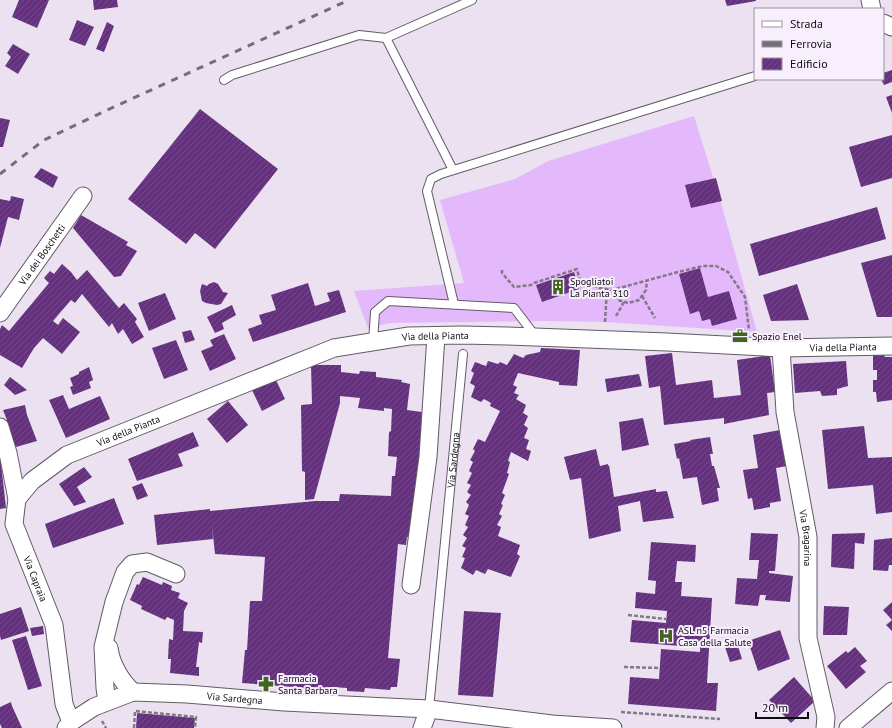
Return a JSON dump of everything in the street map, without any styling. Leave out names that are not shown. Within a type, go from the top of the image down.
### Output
[{"type":"street","name":"Via dei Boschetti","points":[[0,313],[82,196]]},
{"type":"street","name":"Via della Pianta","points":[[17,499],[32,481],[67,455],[334,348],[409,336],[462,335],[667,342],[781,348],[892,346]]},
{"type":"street","points":[[412,585],[428,457],[436,336]]},
{"type":"street","name":"Via Bragarina","points":[[781,348],[785,412],[808,537],[808,638],[826,717],[825,728]]},
{"type":"street","name":"Via Capraia","points":[[0,427],[8,453],[17,499],[14,524],[54,624],[64,704],[69,725]]},
{"type":"street","points":[[107,701],[103,647],[114,602],[125,572],[132,564],[147,562],[176,574]]},
{"type":"street","points":[[107,632],[110,656],[125,684],[133,692]]},
{"type":"street","points":[[848,728],[892,691]]},
{"type":"street","name":"Via Sardegna","points":[[69,725],[94,707],[133,692],[187,694],[284,702],[429,709],[552,724],[613,728]]},
{"type":"street","points":[[422,728],[429,709]]},
{"type":"lane","points":[[224,80],[232,75],[359,35],[386,38],[472,0]]},
{"type":"lane","points":[[386,38],[452,170]]},
{"type":"lane","points":[[454,304],[427,191],[431,179],[452,170],[754,76]]},
{"type":"lane","points":[[373,342],[375,312],[388,301],[514,308],[536,337]]},
{"type":"lane","name":"Via Sardegna","points":[[429,709],[463,354]]},
{"type":"path","points":[[502,270],[502,273],[514,287],[522,287],[577,269],[580,280],[599,288],[612,290],[703,266],[716,266],[728,272],[745,297],[751,346]]},
{"type":"path","points":[[612,290],[618,300],[628,303],[639,300],[646,290],[647,281]]},
{"type":"path","points":[[604,322],[607,290]]},
{"type":"path","points":[[642,296],[656,318]]},
{"type":"path","points":[[616,316],[624,302]]},
{"type":"path","points":[[628,615],[666,619]]},
{"type":"path","points":[[624,667],[659,668]]},
{"type":"path","points":[[134,728],[135,711],[196,717],[195,728]]},
{"type":"path","points":[[621,712],[720,719]]},
{"type":"shaded area","points":[[694,116],[721,203],[757,332],[605,322],[545,321],[390,323],[368,328],[354,291],[464,283],[440,200],[515,179],[548,161]]},
{"type":"building","points":[[19,0],[49,0],[37,28],[12,17]]},
{"type":"building","points":[[93,0],[117,0],[118,7],[94,10]]},
{"type":"building","points":[[725,0],[756,0],[756,1],[727,6]]},
{"type":"building","points":[[77,20],[94,27],[85,46],[69,40]]},
{"type":"building","points":[[107,22],[114,26],[104,52],[96,49]]},
{"type":"building","points":[[13,44],[30,54],[18,74],[5,66],[11,57],[7,53]]},
{"type":"building","points":[[892,70],[892,82],[884,85],[882,80],[884,80],[884,73]]},
{"type":"building","points":[[892,95],[892,113],[886,97]]},
{"type":"building","points":[[200,109],[278,169],[215,249],[195,233],[186,244],[128,199]]},
{"type":"building","points":[[0,118],[10,120],[3,147],[0,147]]},
{"type":"building","points":[[892,135],[892,178],[861,187],[849,147]]},
{"type":"building","points":[[41,168],[58,177],[53,188],[34,177]]},
{"type":"building","points":[[716,178],[722,201],[691,208],[685,185]]},
{"type":"building","points":[[11,196],[24,199],[19,220],[8,217],[0,248],[0,199],[10,201]]},
{"type":"building","points":[[877,207],[886,239],[759,276],[750,244]]},
{"type":"building","points":[[81,215],[128,242],[126,245],[137,251],[121,276],[114,277],[73,228]]},
{"type":"building","points":[[892,255],[892,317],[877,317],[861,263]]},
{"type":"building","points":[[62,264],[77,280],[87,270],[119,308],[124,303],[137,319],[135,322],[144,337],[132,344],[123,329],[118,334],[112,323],[109,327],[82,294],[75,303],[71,300],[53,321],[58,325],[63,318],[80,332],[62,354],[43,338],[34,348],[22,368],[0,355],[0,329],[2,325],[9,331],[49,283],[44,278],[50,271],[54,274]]},
{"type":"building","points":[[700,268],[708,297],[729,291],[737,319],[712,326],[710,319],[702,321],[699,311],[690,314],[679,274]]},
{"type":"building","name":"Spogliatoi La Pianta 310","points":[[574,272],[579,289],[542,302],[536,285]]},
{"type":"building","points":[[214,282],[218,284],[223,292],[228,293],[221,304],[217,305],[202,301],[200,291],[202,284],[207,286]]},
{"type":"building","points":[[308,283],[315,306],[330,301],[327,293],[339,290],[346,312],[253,342],[248,329],[262,324],[259,315],[276,310],[271,295]]},
{"type":"building","points":[[797,284],[809,320],[771,321],[763,295]]},
{"type":"building","points":[[165,293],[176,319],[149,331],[138,303]]},
{"type":"building","points":[[232,305],[236,315],[222,323],[224,329],[215,333],[207,317]]},
{"type":"building","points":[[191,330],[195,340],[185,343],[182,332]]},
{"type":"building","points":[[224,334],[236,359],[210,371],[201,351],[213,346],[210,340]]},
{"type":"building","points":[[176,340],[188,370],[164,379],[152,348]]},
{"type":"building","points":[[541,348],[580,350],[577,386],[559,385],[559,382],[518,373],[513,385],[517,387],[514,393],[519,395],[516,399],[526,405],[523,413],[528,416],[524,425],[528,428],[524,438],[529,440],[526,449],[531,451],[528,461],[511,452],[508,461],[510,462],[507,473],[509,474],[502,493],[505,495],[499,514],[502,516],[497,525],[501,527],[498,536],[520,545],[517,554],[520,556],[511,577],[488,569],[485,574],[476,570],[473,575],[461,568],[465,558],[462,557],[466,548],[462,546],[467,538],[463,535],[468,527],[465,525],[469,516],[465,514],[469,505],[466,502],[471,495],[467,492],[471,485],[467,483],[472,473],[469,471],[473,462],[470,460],[475,451],[473,449],[478,439],[485,442],[500,411],[490,406],[491,403],[484,399],[481,402],[471,397],[475,386],[470,383],[474,373],[471,371],[475,362],[486,366],[488,361],[498,364],[500,362],[507,365],[514,354],[523,358],[526,355],[540,352]]},
{"type":"building","points":[[672,353],[676,385],[712,380],[714,398],[741,395],[737,360],[770,355],[775,392],[767,393],[769,415],[724,424],[724,418],[664,425],[660,386],[649,388],[645,356]]},
{"type":"building","points":[[873,355],[892,357],[892,400],[877,402],[876,392],[873,392],[873,380],[877,380],[877,370],[873,370]]},
{"type":"building","points":[[846,361],[848,386],[837,389],[837,395],[822,396],[820,391],[795,393],[793,364]]},
{"type":"building","points":[[311,365],[341,365],[341,372],[359,374],[360,371],[376,372],[376,377],[402,380],[401,382],[410,384],[407,410],[422,412],[421,420],[425,421],[411,537],[407,537],[406,545],[398,544],[388,658],[400,659],[397,687],[391,687],[390,690],[365,688],[364,692],[347,691],[347,688],[333,687],[333,690],[242,683],[245,650],[247,650],[250,601],[262,601],[265,557],[215,554],[212,526],[213,539],[157,545],[154,515],[315,501],[339,501],[340,494],[391,496],[392,476],[395,476],[397,457],[388,456],[392,409],[384,408],[384,411],[358,408],[360,398],[340,396],[340,403],[314,499],[305,500],[305,472],[302,471],[301,405],[312,404]]},
{"type":"building","points":[[89,367],[93,380],[89,382],[91,388],[73,395],[70,387],[73,386],[70,378]]},
{"type":"building","points":[[639,374],[642,386],[607,392],[605,379]]},
{"type":"building","points":[[10,377],[27,390],[15,395],[4,385]]},
{"type":"building","points":[[275,378],[285,399],[262,411],[252,390]]},
{"type":"building","points":[[63,395],[69,409],[100,396],[110,419],[66,438],[49,400]]},
{"type":"building","points":[[228,401],[248,425],[227,443],[207,419]]},
{"type":"building","points":[[25,405],[27,415],[37,441],[16,447],[5,420],[7,420],[3,410]]},
{"type":"building","points":[[643,418],[649,445],[622,451],[619,422]]},
{"type":"building","points":[[864,426],[868,458],[892,457],[892,512],[876,514],[873,485],[828,489],[822,430]]},
{"type":"building","points":[[780,430],[787,466],[776,468],[781,501],[770,503],[770,507],[754,510],[752,498],[748,499],[743,470],[758,468],[753,435]]},
{"type":"building","points":[[193,432],[199,446],[178,454],[183,466],[137,481],[128,459]]},
{"type":"building","points":[[710,437],[713,454],[710,454],[712,466],[714,466],[720,488],[717,488],[719,501],[702,505],[697,477],[683,479],[679,458],[677,459],[674,444]]},
{"type":"building","points":[[596,449],[600,466],[609,465],[614,497],[656,489],[656,492],[667,491],[674,518],[643,522],[640,501],[618,506],[621,531],[589,539],[581,478],[570,480],[564,457]]},
{"type":"building","points":[[0,454],[6,508],[0,509]]},
{"type":"building","points":[[84,467],[92,477],[77,487],[86,502],[74,506],[59,484]]},
{"type":"building","points":[[142,483],[148,496],[137,500],[132,487]]},
{"type":"building","points":[[114,498],[124,524],[53,548],[45,524]]},
{"type":"building","points":[[751,533],[778,534],[775,571],[769,571],[769,573],[793,576],[790,602],[765,600],[766,595],[760,595],[758,606],[735,604],[737,578],[757,579],[759,560],[749,560]]},
{"type":"building","points":[[865,533],[864,544],[855,543],[854,569],[831,567],[832,534]]},
{"type":"building","points":[[892,538],[892,565],[889,565],[888,571],[873,570],[874,540]]},
{"type":"building","points":[[651,542],[696,545],[695,562],[677,561],[675,582],[682,582],[681,596],[712,598],[707,683],[718,683],[716,711],[628,704],[630,677],[659,679],[661,649],[700,652],[700,642],[681,640],[681,646],[630,642],[632,620],[666,623],[667,611],[635,608],[636,592],[655,594],[656,581],[648,580]]},
{"type":"building","points":[[143,577],[162,585],[163,582],[172,586],[171,590],[180,593],[178,598],[188,603],[184,611],[183,631],[203,632],[202,643],[199,642],[196,667],[199,667],[199,676],[170,673],[171,659],[168,659],[169,639],[173,640],[174,620],[167,617],[165,620],[141,609],[142,606],[130,600],[137,584],[139,585]]},
{"type":"building","points":[[892,602],[892,620],[883,610]]},
{"type":"building","points":[[824,606],[849,607],[847,635],[823,635]]},
{"type":"building","points":[[21,607],[29,631],[1,640],[0,614]]},
{"type":"building","points":[[464,611],[501,613],[493,697],[458,695]]},
{"type":"building","points":[[892,620],[892,631],[886,625]]},
{"type":"building","points":[[43,626],[44,634],[32,636],[30,628]]},
{"type":"building","points":[[780,630],[790,659],[758,671],[748,641]]},
{"type":"building","points":[[26,636],[42,686],[28,690],[12,640]]},
{"type":"building","points":[[736,640],[742,659],[730,662],[724,644]]},
{"type":"building","points":[[855,647],[867,661],[860,666],[866,672],[846,689],[827,666],[846,651],[848,653]]},
{"type":"building","points":[[794,677],[815,701],[791,723],[769,700]]},
{"type":"building","points":[[11,702],[22,728],[2,728],[0,724],[0,707]]},
{"type":"building","points":[[137,713],[195,718],[194,728],[136,728]]},
{"type":"railway","points":[[0,174],[44,140],[349,0]]},
{"type":"place","name":"Spogliatoi La Pianta 310","points":[[558,287]]},
{"type":"place","name":"Spazio Enel","points":[[740,336]]},
{"type":"place","name":"ASL n5 Farmacia Casa della Salute","points":[[666,636]]},
{"type":"place","name":"Farmacia Santa Barbara","points":[[266,684]]}]
